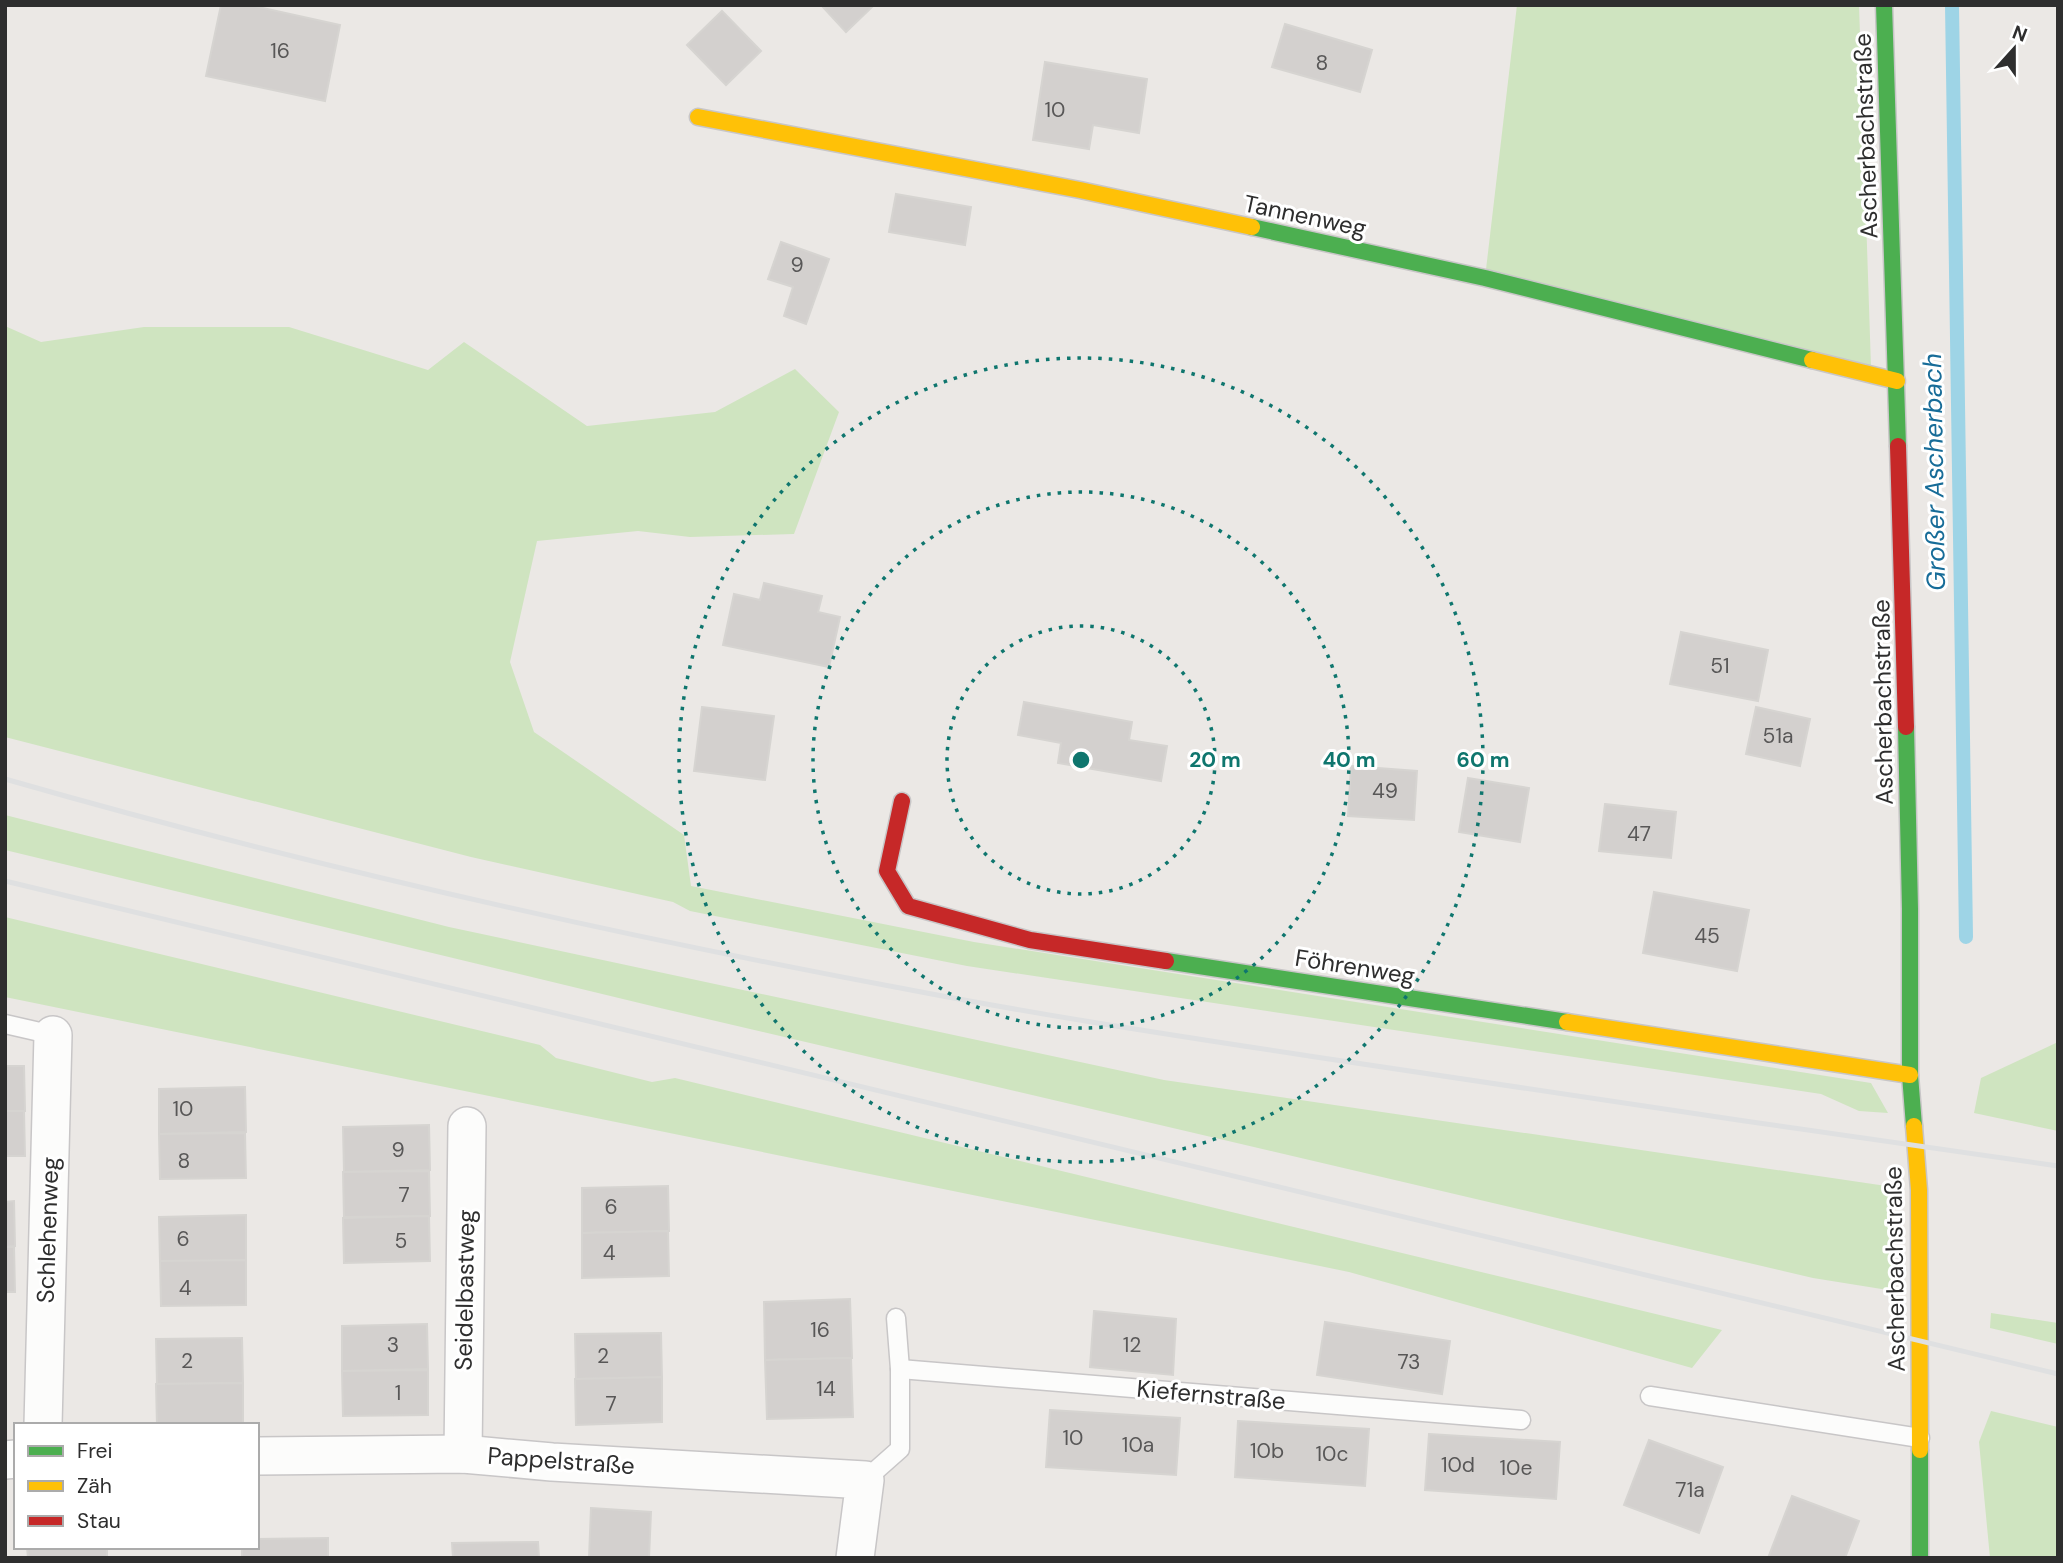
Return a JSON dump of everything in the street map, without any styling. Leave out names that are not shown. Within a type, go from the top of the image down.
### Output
[{"type":"street","name":"Ascherbachstraße","points":[[1884,5],[1897,382],[1910,909],[1910,1075],[1919,1190],[1920,1558]]},
{"type":"street","name":"Tannenweg","points":[[698,117],[1080,190],[1471,275],[1897,382]]},
{"type":"street","name":"Föhrenweg","points":[[902,801],[887,871],[908,906],[1030,940],[1910,1075]]},
{"type":"street","name":"Schlehenweg","points":[[43,1423],[53,1035]]},
{"type":"street","name":"Seidelbastweg","points":[[463,1454],[467,1126]]},
{"type":"street","name":"Pappelstraße","points":[[259,1456],[463,1454],[552,1462],[865,1480]]},
{"type":"street","points":[[855,1558],[865,1480]]},
{"type":"lane","points":[[5,1024],[53,1035]]},
{"type":"lane","points":[[865,1480],[900,1449],[900,1369],[896,1318]]},
{"type":"lane","name":"Kiefernstraße","points":[[900,1369],[1521,1420]]},
{"type":"lane","points":[[1650,1396],[1920,1438]]},
{"type":"green space","points":[[1517,5],[1859,5],[1871,367],[1485,278]]},
{"type":"green space","points":[[5,326],[41,342],[144,327],[289,327],[428,370],[464,342],[587,426],[715,412],[795,369],[839,412],[794,534],[690,537],[638,531],[537,541],[510,662],[534,732],[684,835],[691,886],[974,942],[1871,1083],[1888,1113],[1859,1111],[1821,1094],[967,966],[690,911],[673,902],[471,857],[5,737]]},
{"type":"green space","points":[[5,815],[449,927],[1164,1080],[1893,1187],[1888,1230],[1894,1291],[1813,1278],[656,1007],[5,850]]},
{"type":"green space","points":[[5,917],[540,1045],[556,1058],[652,1082],[675,1078],[1722,1330],[1692,1368],[1349,1272],[5,997]]},
{"type":"green space","points":[[2058,1042],[2058,1131],[1974,1113],[1981,1078]]},
{"type":"green space","points":[[1991,1313],[2058,1323],[2058,1344],[1990,1328]]},
{"type":"green space","points":[[1991,1411],[2058,1427],[2058,1558],[1990,1558],[1979,1442]]},
{"type":"building","points":[[221,5],[249,5],[340,25],[325,101],[206,76]]},
{"type":"building","points":[[821,5],[874,5],[846,32]]},
{"type":"building","points":[[722,11],[761,51],[726,85],[687,45]]},
{"type":"building","points":[[1285,24],[1372,50],[1360,92],[1272,67]]},
{"type":"building","points":[[1045,62],[1147,79],[1139,133],[1093,125],[1089,149],[1033,140]]},
{"type":"building","points":[[896,194],[971,207],[965,245],[889,232]]},
{"type":"building","points":[[781,242],[829,259],[806,324],[784,316],[793,287],[768,279]]},
{"type":"building","points":[[764,583],[822,596],[818,612],[840,617],[829,667],[723,645],[734,594],[760,600]]},
{"type":"building","points":[[1681,632],[1768,650],[1758,701],[1670,684]]},
{"type":"building","points":[[1024,702],[1132,722],[1129,740],[1167,746],[1161,781],[1058,763],[1061,743],[1018,735]]},
{"type":"building","points":[[702,707],[774,716],[765,780],[694,771]]},
{"type":"building","points":[[1756,707],[1810,719],[1800,766],[1746,754]]},
{"type":"building","points":[[1351,766],[1417,771],[1414,820],[1348,816]]},
{"type":"building","points":[[1468,778],[1529,788],[1520,842],[1459,832]]},
{"type":"building","points":[[1605,804],[1676,812],[1671,858],[1599,851]]},
{"type":"building","points":[[1654,892],[1749,910],[1737,971],[1643,953]]},
{"type":"building","points":[[5,1066],[24,1066],[25,1111],[5,1111]]},
{"type":"building","points":[[245,1087],[246,1132],[159,1134],[159,1089]]},
{"type":"building","points":[[5,1111],[24,1111],[25,1156],[5,1156]]},
{"type":"building","points":[[429,1125],[430,1170],[344,1172],[343,1127]]},
{"type":"building","points":[[245,1133],[246,1178],[160,1179],[159,1134]]},
{"type":"building","points":[[429,1171],[430,1216],[344,1217],[343,1172]]},
{"type":"building","points":[[668,1186],[669,1231],[582,1233],[582,1188]]},
{"type":"building","points":[[14,1201],[15,1246],[5,1247],[5,1202]]},
{"type":"building","points":[[246,1215],[246,1260],[160,1262],[159,1217]]},
{"type":"building","points":[[429,1216],[430,1261],[344,1263],[343,1218]]},
{"type":"building","points":[[668,1231],[669,1276],[582,1278],[582,1233]]},
{"type":"building","points":[[5,1247],[14,1247],[15,1292],[5,1292]]},
{"type":"building","points":[[246,1260],[246,1305],[161,1306],[160,1261]]},
{"type":"building","points":[[850,1299],[852,1358],[765,1360],[764,1302]]},
{"type":"building","points":[[1094,1311],[1176,1319],[1173,1375],[1090,1367]]},
{"type":"building","points":[[1325,1322],[1450,1341],[1442,1394],[1317,1375]]},
{"type":"building","points":[[427,1324],[428,1369],[342,1371],[342,1326]]},
{"type":"building","points":[[661,1333],[662,1378],[576,1379],[575,1334]]},
{"type":"building","points":[[242,1338],[243,1383],[157,1384],[156,1339]]},
{"type":"building","points":[[851,1358],[853,1417],[767,1419],[765,1360]]},
{"type":"building","points":[[428,1370],[428,1415],[343,1416],[342,1371]]},
{"type":"building","points":[[662,1377],[662,1422],[576,1425],[575,1379]]},
{"type":"building","points":[[243,1383],[243,1423],[157,1423],[156,1384]]},
{"type":"building","points":[[1050,1410],[1180,1418],[1176,1475],[1046,1467]]},
{"type":"building","points":[[1238,1421],[1369,1429],[1365,1486],[1235,1477]]},
{"type":"building","points":[[1429,1434],[1560,1442],[1556,1499],[1425,1490]]},
{"type":"building","points":[[1649,1440],[1723,1467],[1699,1533],[1624,1505]]},
{"type":"building","points":[[1792,1496],[1859,1521],[1845,1558],[1768,1558]]},
{"type":"building","points":[[591,1508],[651,1512],[649,1558],[589,1558]]},
{"type":"building","points":[[328,1538],[328,1558],[242,1558],[242,1549],[259,1549],[259,1539]]},
{"type":"building","points":[[538,1542],[539,1558],[453,1558],[452,1543]]},
{"type":"building","points":[[27,1549],[107,1549],[107,1558],[28,1558]]},
{"type":"waterway","name":"Großer Ascherbach","points":[[1952,5],[1966,937]]},
{"type":"railway","points":[[5,779],[231,840],[458,896],[686,946],[916,991],[1112,1025],[1403,1070],[2058,1166]]},
{"type":"railway","points":[[5,881],[2058,1374]]},
{"type":"traffic: fast","points":[[1884,5],[1898,446]]},
{"type":"traffic: fast","points":[[1252,227],[1485,278],[1812,360]]},
{"type":"traffic: fast","points":[[1906,727],[1910,1075],[1914,1126]]},
{"type":"traffic: fast","points":[[1166,961],[1567,1022]]},
{"type":"traffic: fast","points":[[1920,1450],[1920,1558]]},
{"type":"traffic: slow","points":[[698,117],[1080,190],[1252,227]]},
{"type":"traffic: slow","points":[[1812,360],[1897,381]]},
{"type":"traffic: slow","points":[[1567,1022],[1910,1075]]},
{"type":"traffic: slow","points":[[1914,1126],[1919,1190],[1920,1450]]},
{"type":"traffic: jam","points":[[1898,446],[1906,727]]},
{"type":"traffic: jam","points":[[902,801],[887,871],[908,906],[1030,940],[1166,961]]}]
